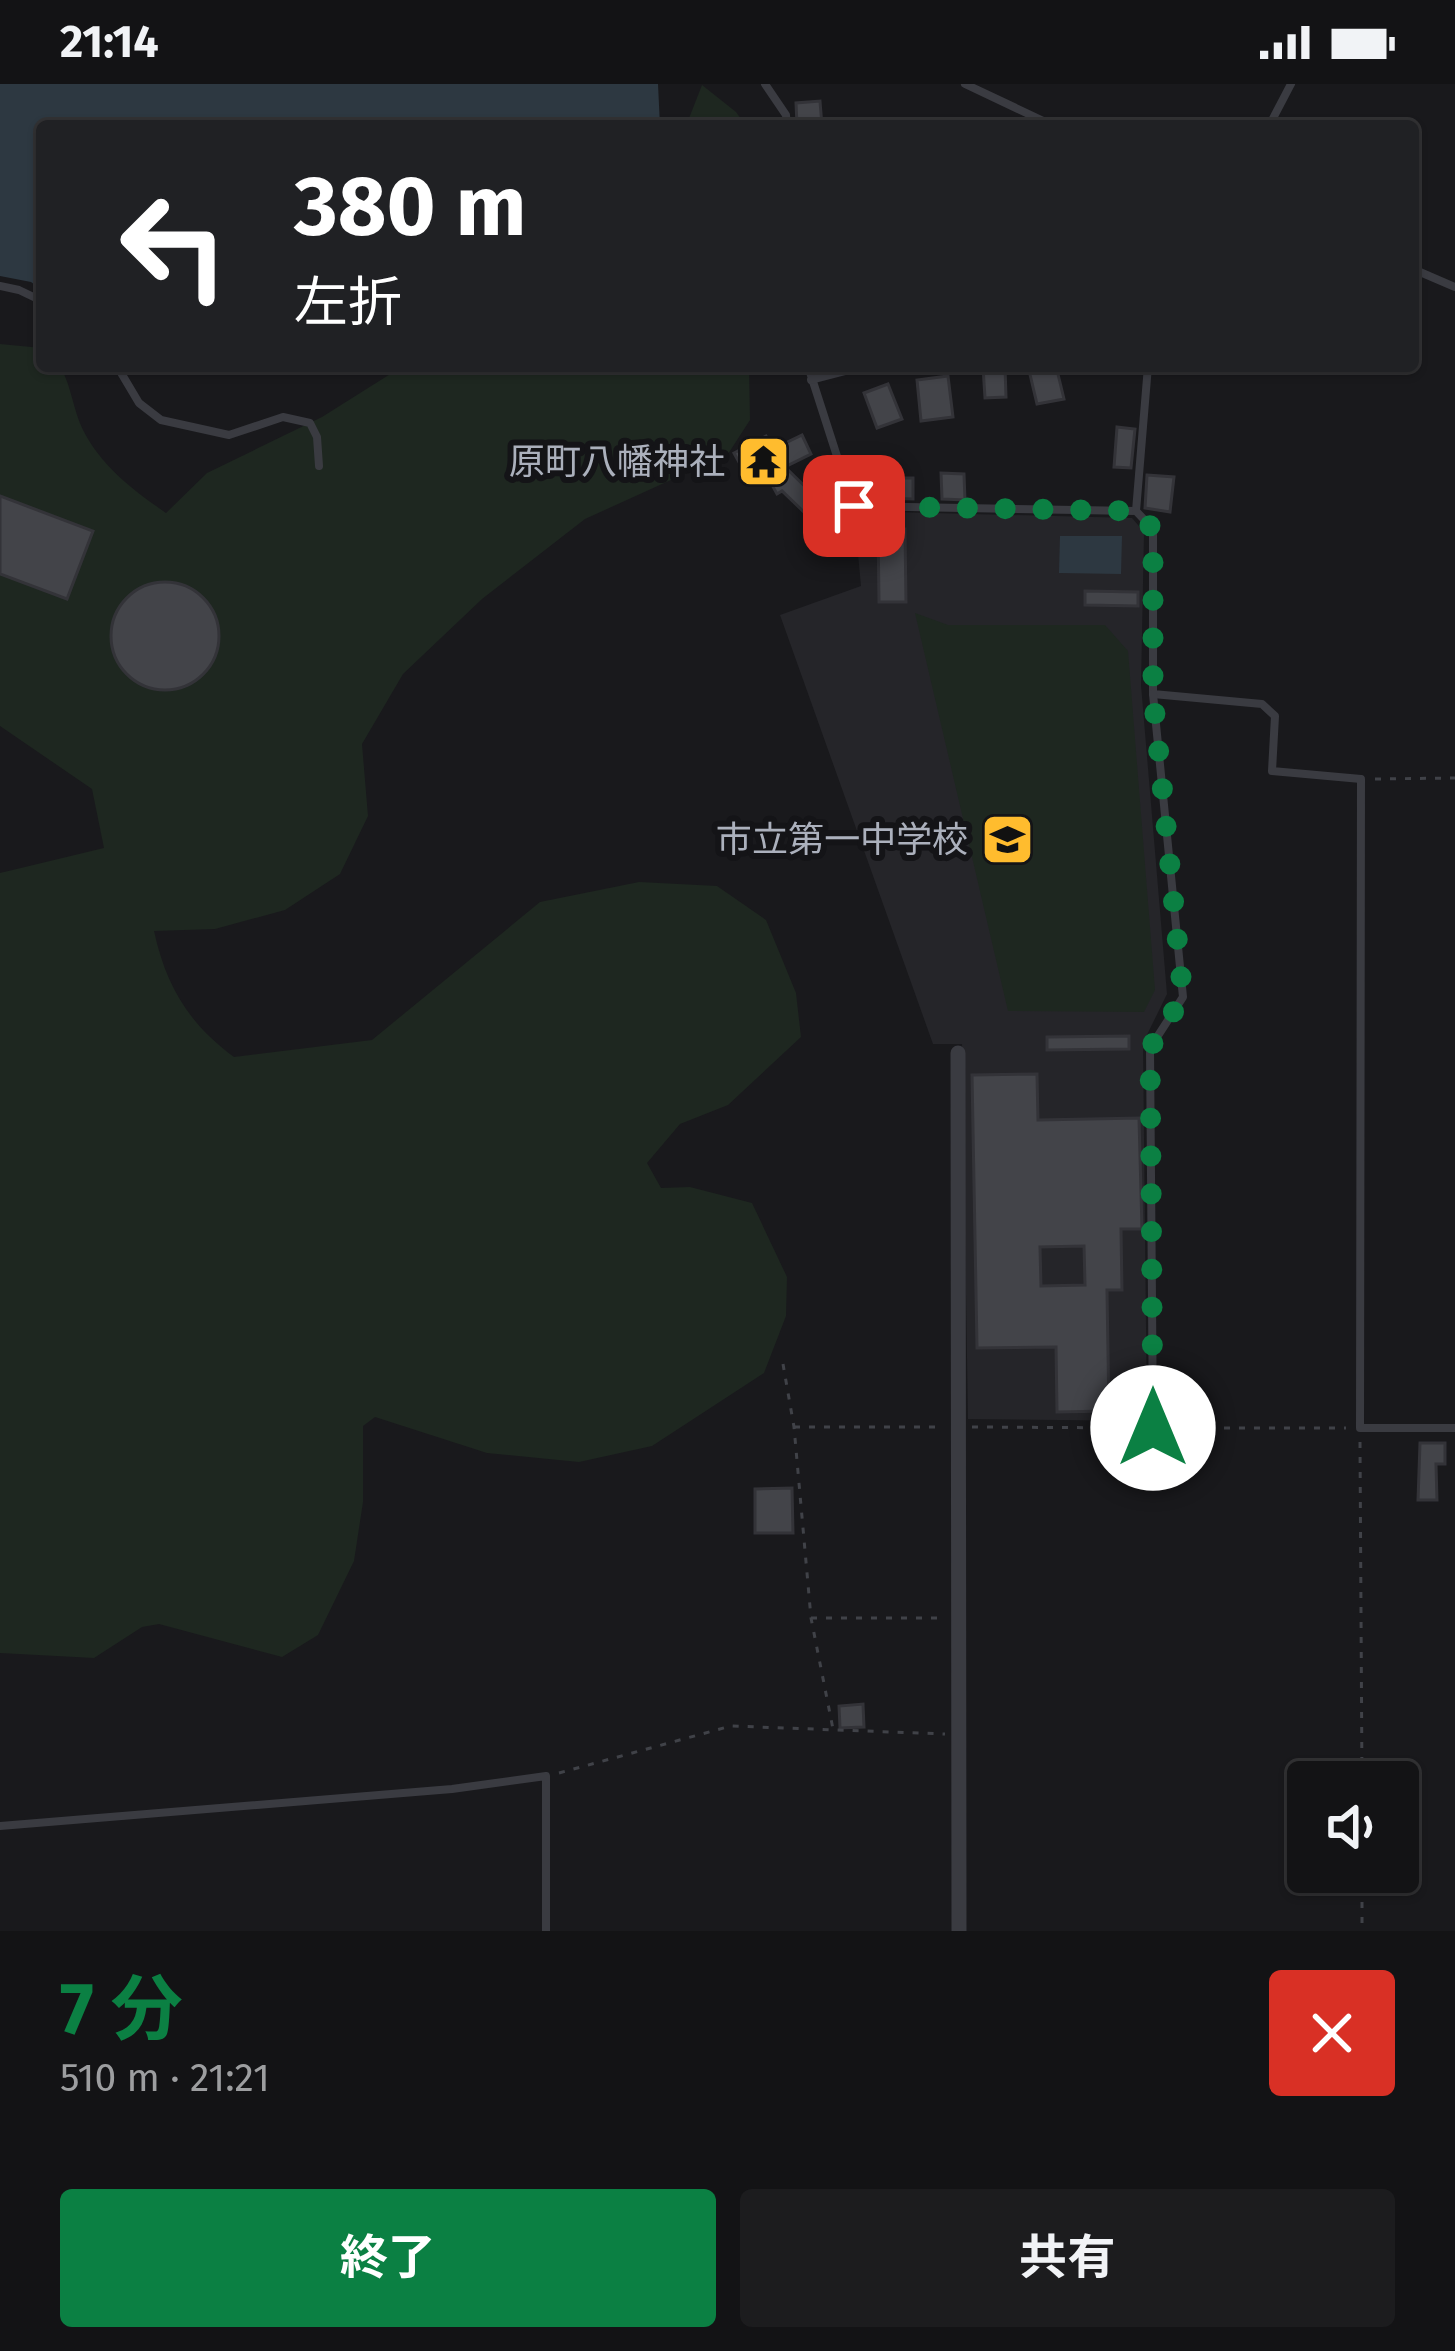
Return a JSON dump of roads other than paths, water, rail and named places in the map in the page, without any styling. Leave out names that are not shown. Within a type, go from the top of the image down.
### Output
[{"type":"street","points":[[958,1053],[959,1931]]},
{"type":"lane","points":[[765,84],[786,120]]},
{"type":"lane","points":[[965,84],[1041,120]]},
{"type":"lane","points":[[1272,120],[1291,84]]},
{"type":"lane","points":[[1419,272],[1455,287]]},
{"type":"lane","points":[[0,286],[36,298]]},
{"type":"lane","points":[[121,372],[140,403],[161,420],[229,435],[283,417],[310,423],[317,437],[320,466]]},
{"type":"lane","points":[[809,372],[854,506],[1136,511],[1153,529],[1153,694],[1183,997],[1150,1048],[1153,1428]]},
{"type":"lane","points":[[811,380],[842,372]]},
{"type":"lane","points":[[1136,511],[1148,372]]},
{"type":"lane","points":[[1153,694],[1262,704],[1275,716],[1272,771],[1361,779],[1360,1428],[1455,1428]]},
{"type":"lane","points":[[0,1826],[452,1789],[546,1776],[546,1931]]},
{"type":"place","name":"原町八幡神社","points":[[764,462]]},
{"type":"place","name":"市立第一中学校","points":[[1007,840]]}]
